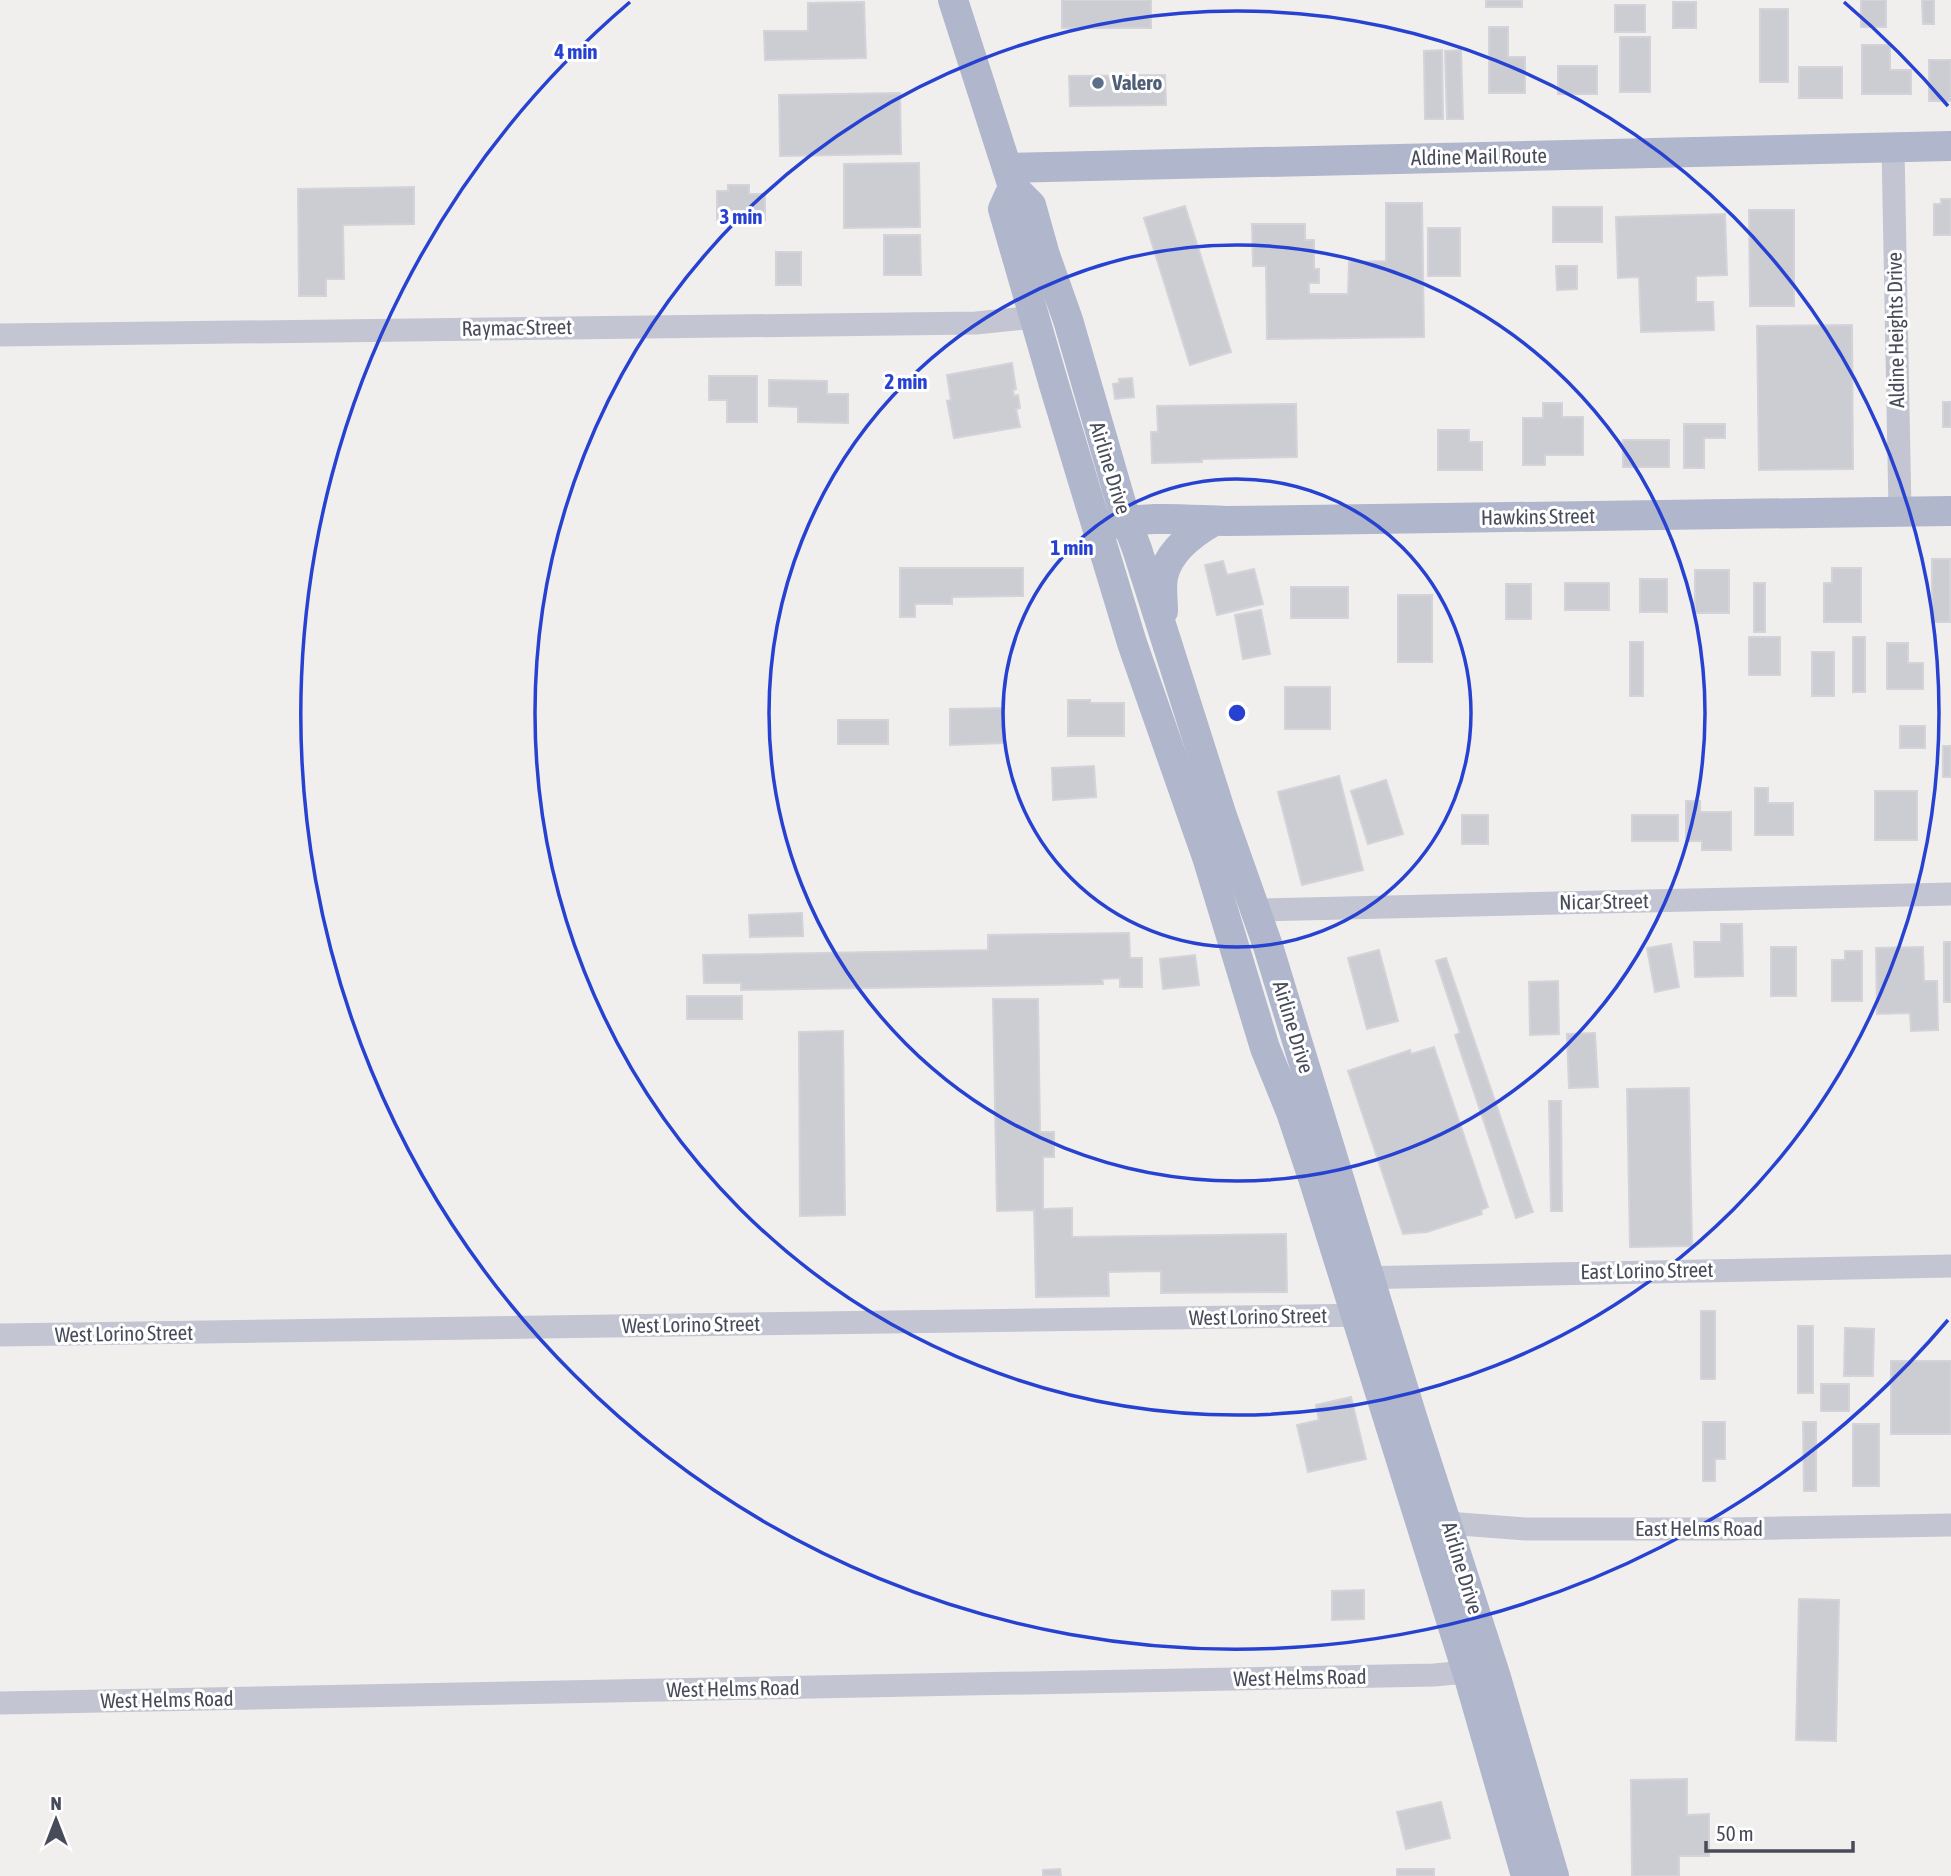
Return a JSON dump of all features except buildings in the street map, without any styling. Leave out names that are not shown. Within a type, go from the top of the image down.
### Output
[{"type":"main road","name":"Airline Drive","points":[[953,0],[1010,178],[1031,205],[1068,320],[1112,524],[1132,643],[1207,857],[1265,1048],[1357,1277]]},
{"type":"main road","name":"Aldine Mail Route","points":[[1010,178],[1951,146]]},
{"type":"main road","name":"Airline Drive","points":[[1010,178],[1003,209],[1035,317],[1112,524],[1137,549],[1162,634],[1256,910],[1526,1876]]},
{"type":"main road","name":"Hawkins Street","points":[[1112,524],[1951,510]]},
{"type":"main road","points":[[1162,634],[1163,576],[1175,552],[1196,531],[1214,521]]},
{"type":"main road","name":"Airline Drive","points":[[1369,1315],[1412,1417],[1447,1523],[1554,1876]]},
{"type":"street","name":"Aldine Heights Drive","points":[[1893,148],[1900,511]]},
{"type":"street","name":"Raymac Street","points":[[0,335],[976,323],[1035,317]]},
{"type":"street","name":"Nicar Street","points":[[1256,910],[1951,894]]},
{"type":"street","name":"East Lorino Street","points":[[1357,1277],[1951,1266]]},
{"type":"street","name":"West Lorino Street","points":[[0,1335],[1369,1315]]},
{"type":"street","name":"East Helms Road","points":[[1447,1523],[1527,1529],[1951,1525]]},
{"type":"street","name":"West Helms Road","points":[[0,1703],[1434,1675],[1467,1672]]},
{"type":"place","name":"Valero","points":[[1098,83]]}]
